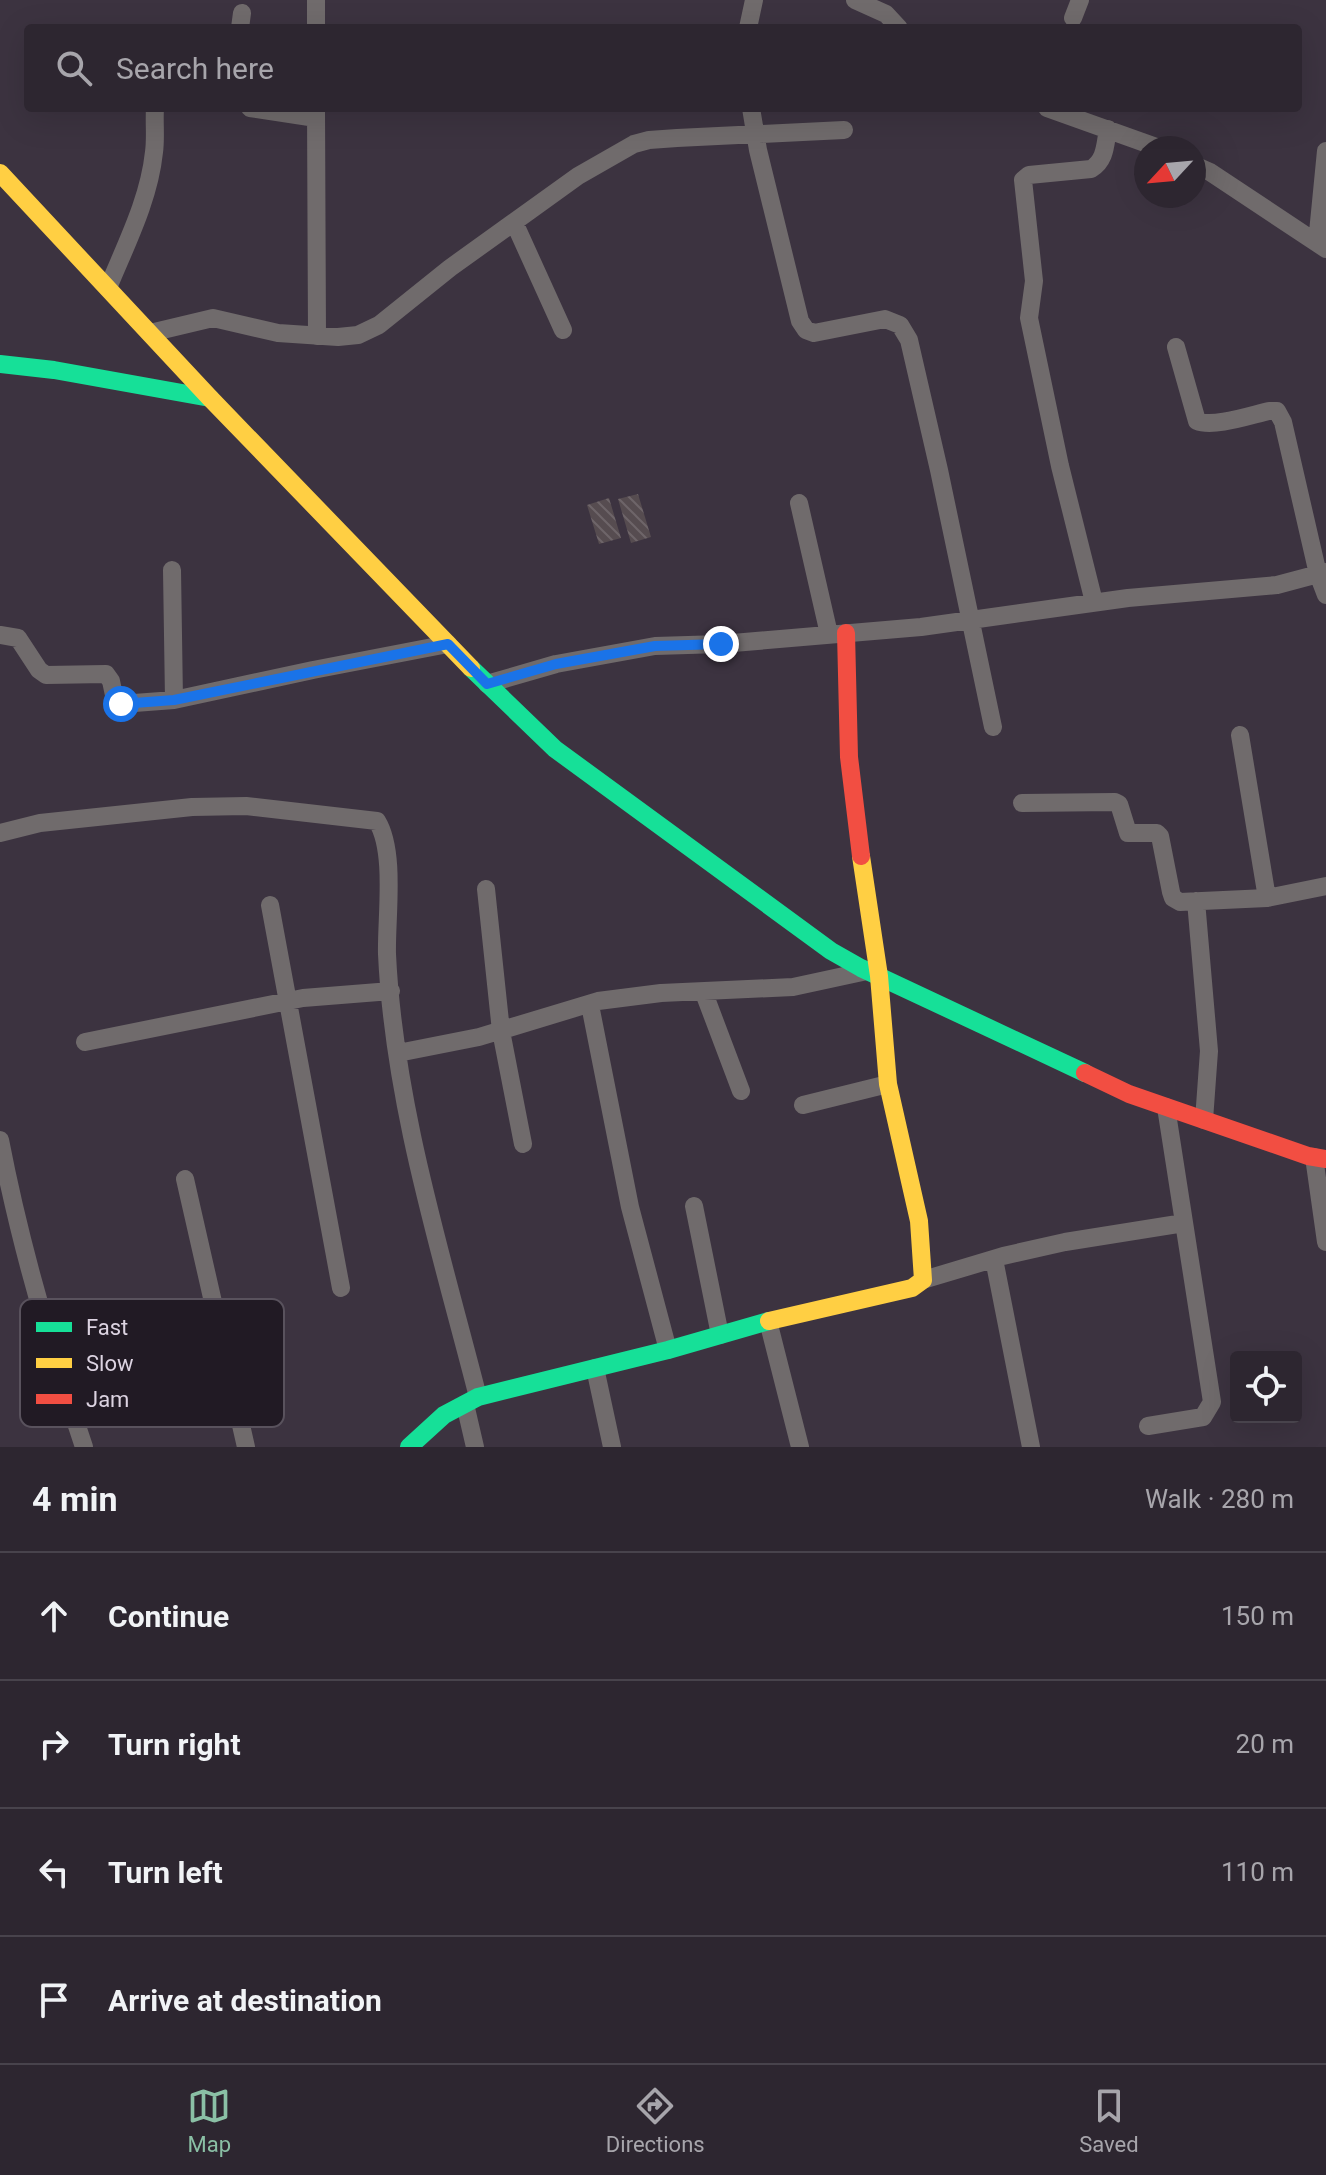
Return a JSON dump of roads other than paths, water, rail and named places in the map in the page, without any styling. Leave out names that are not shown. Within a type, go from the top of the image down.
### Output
[{"type":"main road","points":[[0,173],[210,398],[487,684],[555,749],[831,951],[873,974],[1129,1094],[1320,1158]]},
{"type":"main road","points":[[0,364],[54,370],[210,398]]},
{"type":"main road","points":[[409,1447],[444,1415],[472,1400],[768,1321],[912,1288],[923,1280],[919,1221],[888,1084],[873,974],[838,634]]},
{"type":"street","points":[[316,0],[316,24]]},
{"type":"street","points":[[749,24],[754,0]]},
{"type":"street","points":[[855,0],[886,14],[895,24]]},
{"type":"street","points":[[108,288],[142,203],[154,152],[155,112]]},
{"type":"street","points":[[752,112],[800,321],[806,330],[814,333],[885,319],[900,325],[909,340],[993,727]]},
{"type":"street","points":[[1059,112],[1134,139]]},
{"type":"street","points":[[316,113],[317,336]]},
{"type":"street","points":[[1094,602],[1060,466],[1029,318],[1034,281],[1023,180],[1029,175],[1091,169],[1103,157],[1108,129]]},
{"type":"street","points":[[150,333],[213,318],[278,333],[358,335],[379,325],[450,268],[578,176],[634,144],[677,138],[844,130]]},
{"type":"street","points":[[1322,246],[1326,151]]},
{"type":"street","points":[[1206,170],[1322,246]]},
{"type":"street","points":[[514,222],[563,330]]},
{"type":"street","points":[[1176,347],[1197,421],[1203,424],[1277,411],[1283,422],[1326,595]]},
{"type":"street","points":[[799,503],[838,634]]},
{"type":"street","points":[[172,570],[174,700]]},
{"type":"street","points":[[487,684],[556,664],[655,646],[721,644],[970,620],[1094,602],[1277,585],[1322,573]]},
{"type":"street","points":[[0,635],[18,638],[42,673],[106,674],[111,681],[115,700],[121,704],[174,700],[448,644]]},
{"type":"street","points":[[1240,735],[1267,898]]},
{"type":"street","points":[[1022,803],[1119,804],[1128,833],[1157,833],[1160,836],[1173,898],[1180,902],[1267,898],[1326,886]]},
{"type":"street","points":[[0,833],[40,823],[219,806],[246,806],[377,821],[384,843],[389,894],[387,952],[398,1053],[414,1143],[472,1400],[475,1447]]},
{"type":"street","points":[[486,889],[501,1031],[523,1144]]},
{"type":"street","points":[[1196,901],[1209,1051],[1204,1120]]},
{"type":"street","points":[[270,905],[341,1288]]},
{"type":"street","points":[[398,1053],[501,1031],[598,1001],[661,993],[793,987],[873,974]]},
{"type":"street","points":[[85,1042],[288,1001],[391,991]]},
{"type":"street","points":[[704,993],[741,1091]]},
{"type":"street","points":[[590,1005],[630,1207],[668,1350]]},
{"type":"street","points":[[803,1105],[888,1084]]},
{"type":"street","points":[[1148,1426],[1203,1417],[1212,1402],[1166,1107]]},
{"type":"street","points":[[0,1140],[39,1299]]},
{"type":"street","points":[[1320,1158],[1326,1242]]},
{"type":"street","points":[[185,1179],[213,1299]]},
{"type":"street","points":[[694,1206],[720,1335]]},
{"type":"street","points":[[923,1280],[1065,1242],[1184,1223]]},
{"type":"street","points":[[994,1259],[1031,1447]]},
{"type":"street","points":[[768,1321],[800,1447]]},
{"type":"street","points":[[595,1368],[612,1447]]},
{"type":"street","points":[[242,1427],[246,1447]]}]
